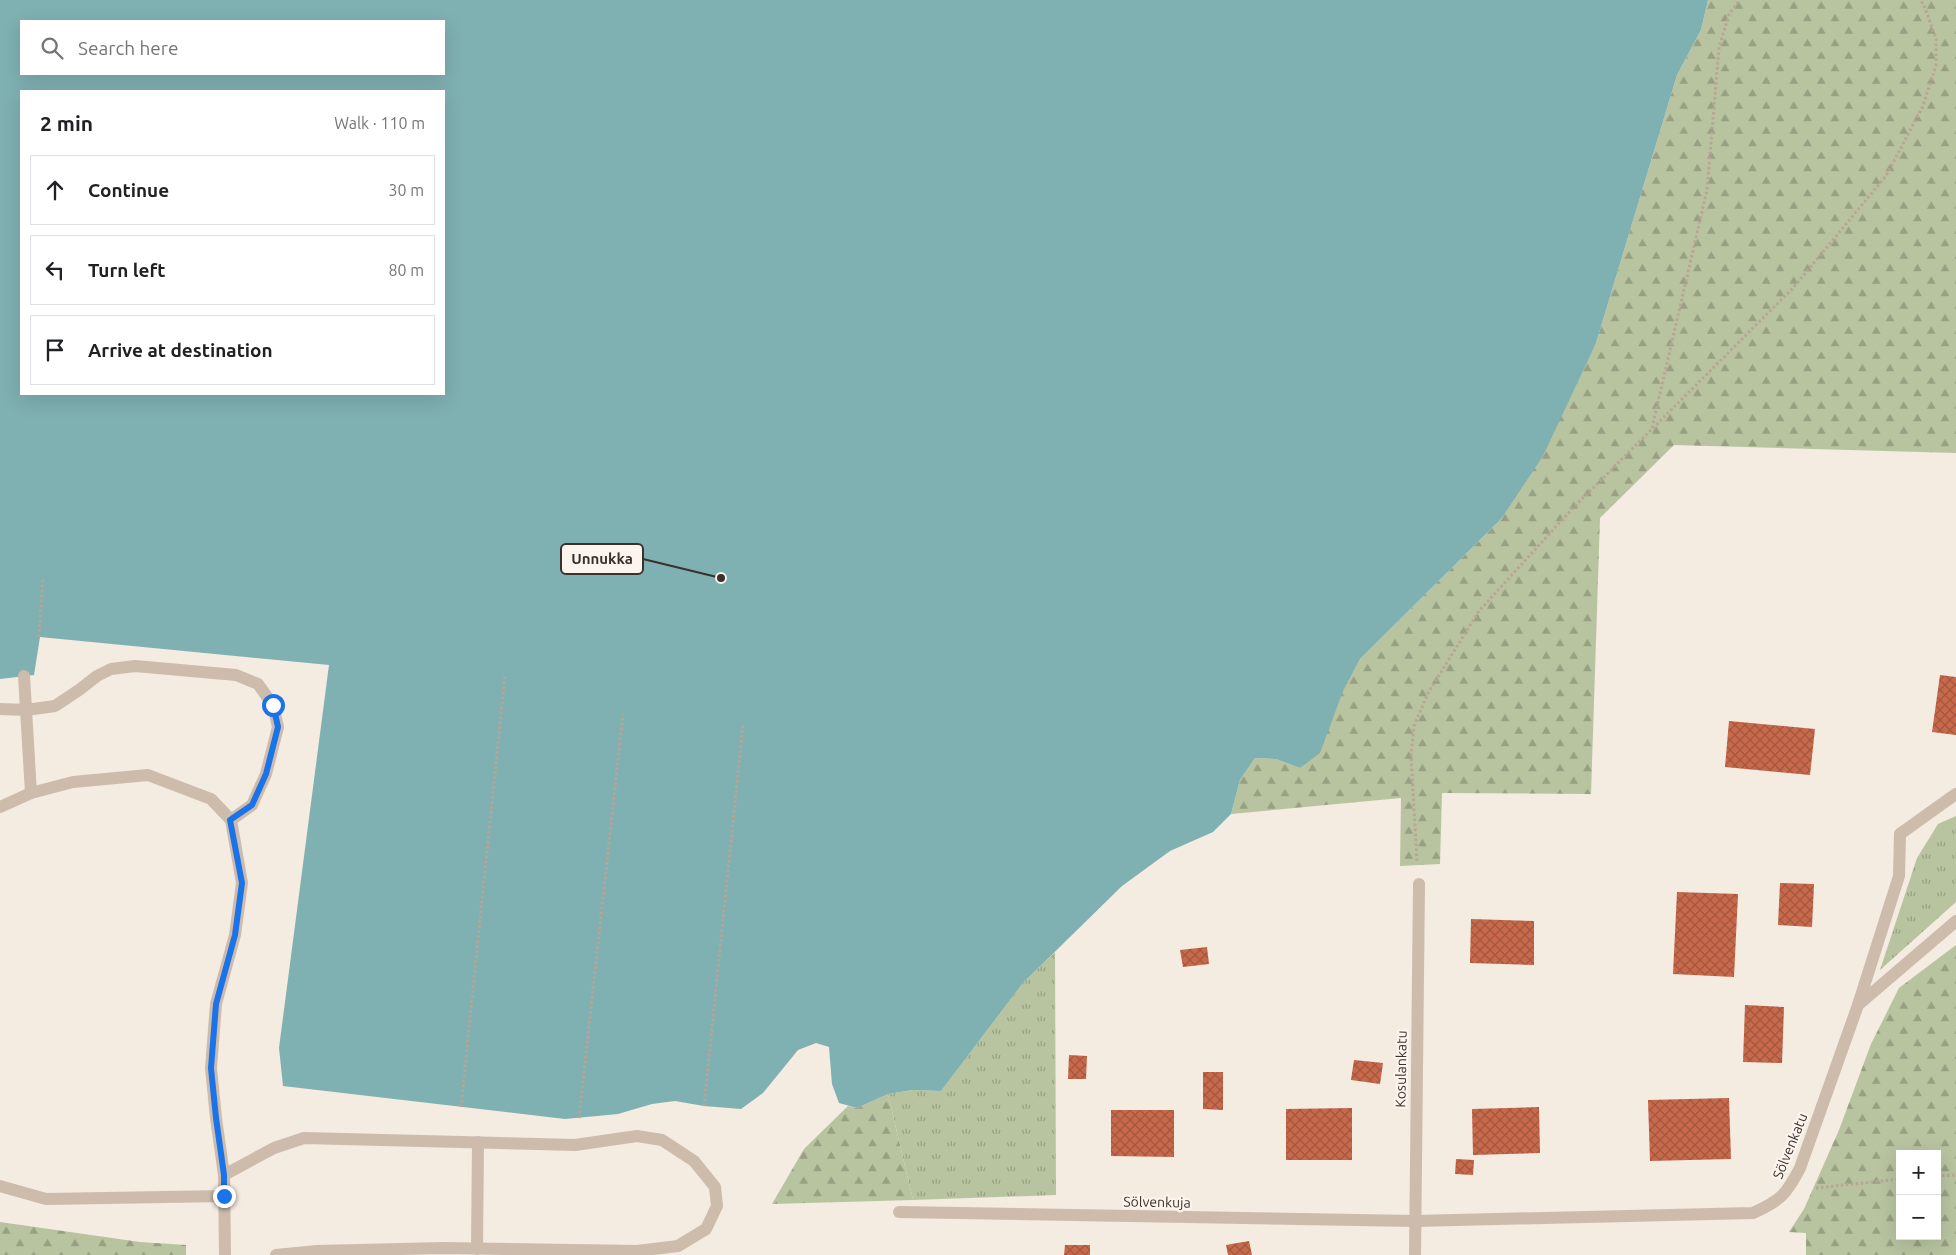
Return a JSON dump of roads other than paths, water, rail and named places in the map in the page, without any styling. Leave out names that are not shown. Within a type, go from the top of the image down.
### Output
[{"type":"street","points":[[0,709],[26,710],[55,706],[96,676],[111,670],[135,666],[236,675],[258,684],[273,705],[278,727],[266,774],[252,805],[230,820]]},
{"type":"street","points":[[24,676],[31,793]]},
{"type":"street","points":[[0,807],[31,793],[72,782],[148,775],[211,799],[230,820],[242,883],[235,935],[216,1004],[211,1068],[224,1175],[225,1255]]},
{"type":"street","name":"Sölvenkatu","points":[[1415,1221],[1753,1213],[1773,1204],[1788,1190],[1800,1168],[1858,1005],[1899,876],[1900,834],[1956,794]]},
{"type":"street","name":"Kosulankatu","points":[[1415,1255],[1419,884]]},
{"type":"street","points":[[1858,1005],[1956,921]]},
{"type":"street","points":[[224,1175],[274,1148],[304,1138],[575,1145],[637,1136],[662,1140],[694,1160],[715,1187],[717,1206],[706,1229],[678,1246],[637,1251],[477,1248],[316,1250],[276,1255]]},
{"type":"street","points":[[477,1248],[478,1142]]},
{"type":"street","points":[[0,1186],[46,1200],[224,1196]]},
{"type":"street","name":"Sölvenkuja","points":[[899,1212],[1415,1221]]},
{"type":"water","points":[[0,0],[1708,0],[1701,30],[1677,75],[1596,343],[1543,456],[1501,519],[1360,659],[1343,691],[1320,753],[1300,768],[1276,759],[1255,758],[1240,780],[1231,814],[1213,832],[1170,851],[1122,886],[1023,983],[941,1091],[912,1090],[888,1094],[857,1108],[839,1103],[832,1084],[829,1047],[816,1043],[798,1050],[763,1093],[741,1109],[675,1101],[652,1104],[618,1114],[565,1119],[283,1086],[279,1048],[329,665],[40,637],[34,675],[0,679]]},
{"type":"place","name":"Unnukka","points":[[721,578]]}]
